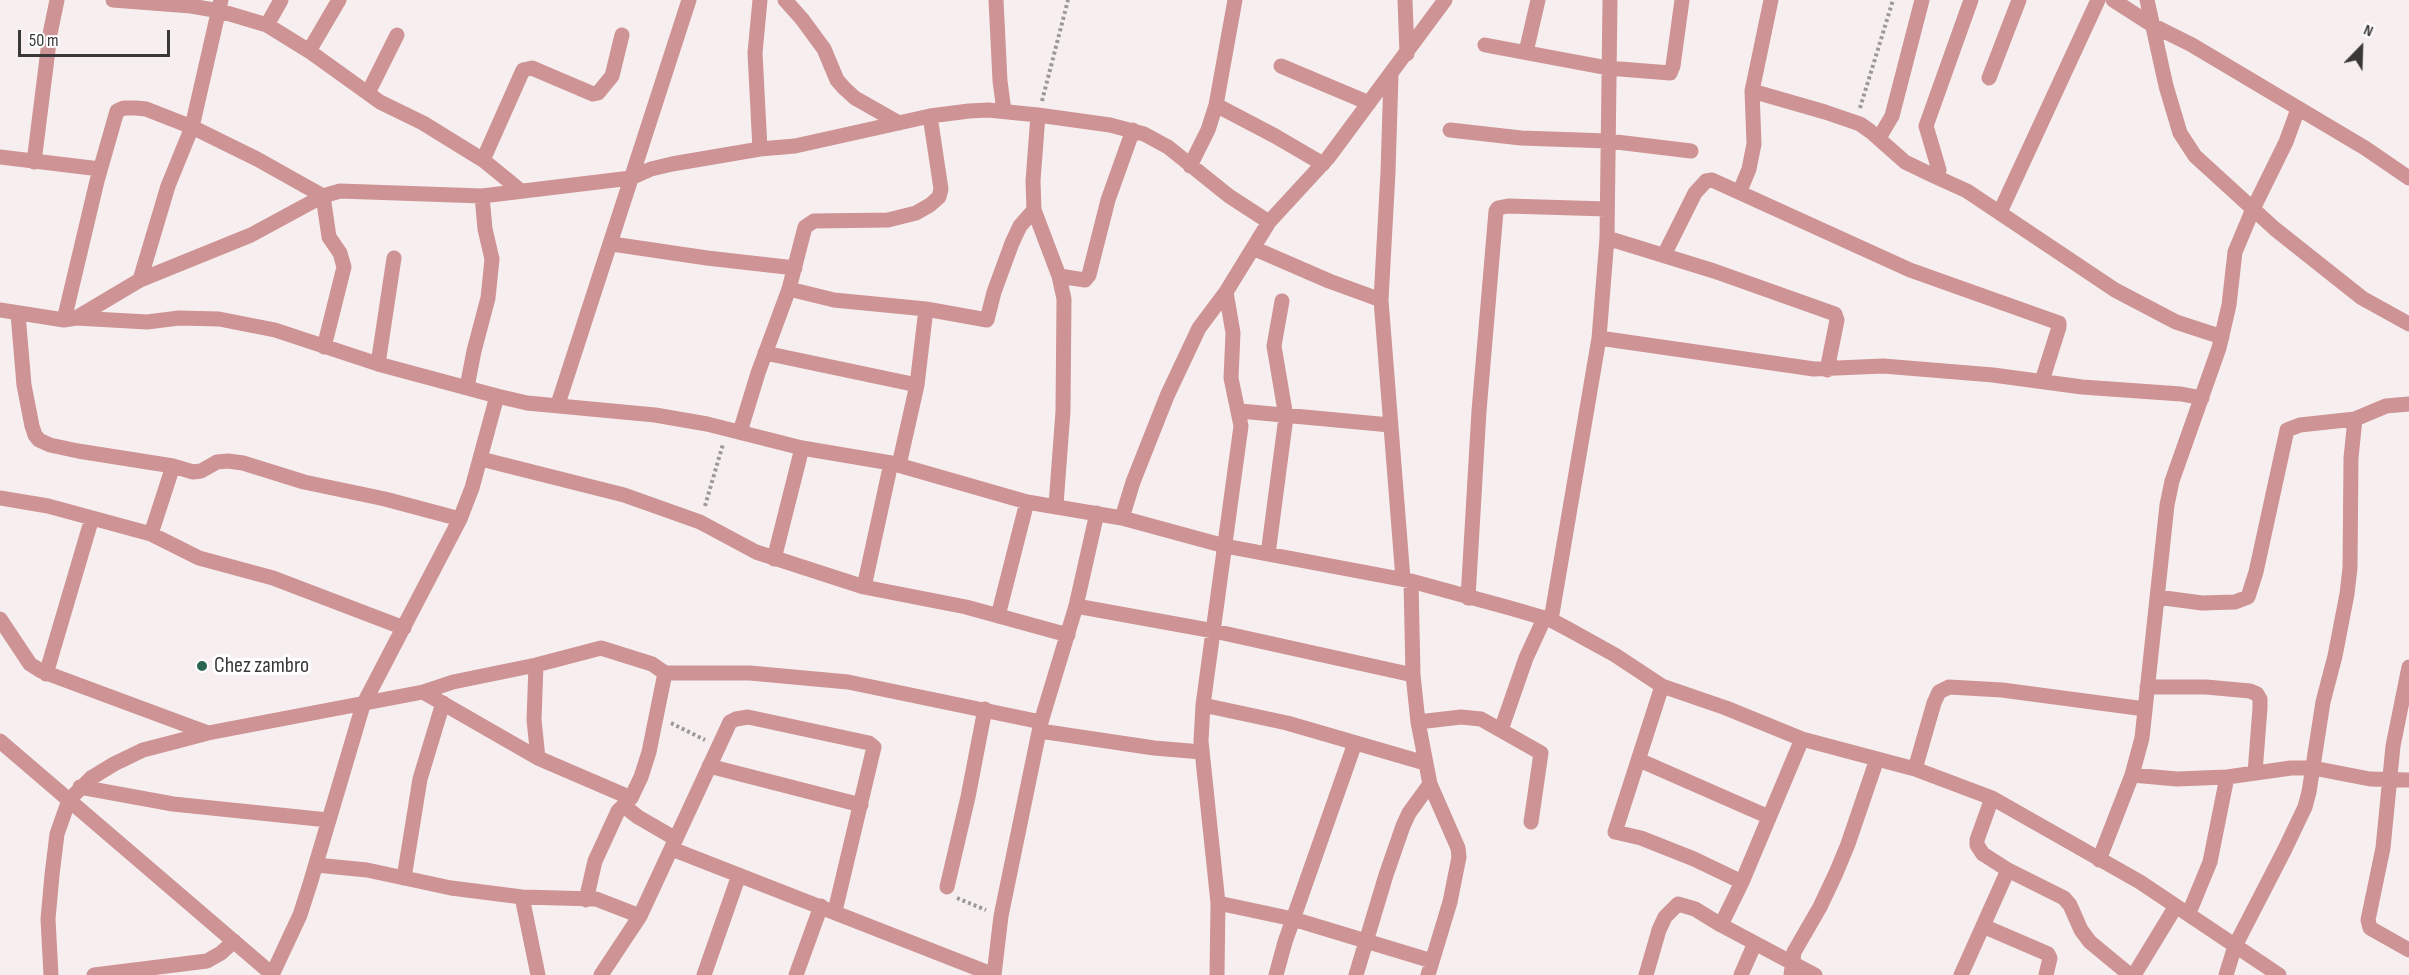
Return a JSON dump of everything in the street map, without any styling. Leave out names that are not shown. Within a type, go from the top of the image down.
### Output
[{"type":"street","points":[[34,162],[57,0]]},
{"type":"street","points":[[113,0],[191,6],[221,5],[267,25],[309,51],[380,102],[423,123],[483,160],[520,190]]},
{"type":"street","points":[[267,25],[281,0]]},
{"type":"street","points":[[309,51],[339,0]]},
{"type":"street","points":[[558,404],[662,89],[688,0]]},
{"type":"street","points":[[760,0],[755,53],[760,149]]},
{"type":"street","points":[[784,0],[802,19],[824,49],[837,80],[844,88],[855,98],[899,123]]},
{"type":"street","points":[[996,0],[999,71],[1004,111]]},
{"type":"street","points":[[1190,166],[1208,130],[1216,105],[1235,0]]},
{"type":"street","points":[[1406,0],[1407,54]]},
{"type":"street","points":[[1122,518],[1148,442],[1198,328],[1227,292],[1269,222],[1323,164],[1445,0]]},
{"type":"street","points":[[1526,52],[1539,0]]},
{"type":"street","points":[[1500,730],[1526,658],[1548,620],[1599,338],[1607,209],[1610,0]]},
{"type":"street","points":[[1485,45],[1608,68],[1672,72],[1682,0]]},
{"type":"street","points":[[1740,191],[1749,169],[1754,144],[1752,91],[1771,0]]},
{"type":"street","points":[[1879,138],[1892,116],[1922,0]]},
{"type":"street","points":[[1934,176],[1939,170],[1926,126],[1971,0]]},
{"type":"street","points":[[1989,78],[2019,0]]},
{"type":"street","points":[[2000,212],[2098,0]]},
{"type":"street","points":[[2113,0],[2152,25],[2192,45],[2365,148],[2409,178]]},
{"type":"street","points":[[2147,0],[2180,133],[2195,156],[2253,209],[2362,298],[2409,324]]},
{"type":"street","points":[[140,280],[168,186],[192,127],[221,5]]},
{"type":"street","points":[[368,93],[397,35]]},
{"type":"street","points":[[483,160],[523,70],[532,68],[593,94],[598,93],[612,76],[622,35]]},
{"type":"street","points":[[1281,66],[1369,103]]},
{"type":"street","points":[[1218,903],[1293,919],[1366,940],[1430,968],[1450,902],[1459,857],[1458,848],[1430,784],[1418,722],[1407,580],[1390,425],[1381,300],[1391,75]]},
{"type":"street","points":[[1752,91],[1825,112],[1866,128],[1905,162],[1967,191],[2115,290],[2176,322],[2222,337]]},
{"type":"street","points":[[1216,105],[1323,164]]},
{"type":"street","points":[[70,319],[100,169],[117,111],[124,108],[146,109],[192,127],[257,159],[323,196]]},
{"type":"street","points":[[2099,860],[2132,775],[2142,738],[2167,506],[2172,481],[2222,337],[2229,305],[2235,252],[2286,142],[2298,109]]},
{"type":"street","points":[[70,319],[140,280],[251,235],[323,196],[340,191],[482,196],[631,178],[651,169],[672,164],[760,149],[795,146],[930,116],[969,111],[1004,111],[1133,130],[1168,147],[1238,203],[1269,222]]},
{"type":"street","points":[[1038,115],[1033,181],[1034,210],[1059,276],[1064,299],[1063,411],[1056,505]]},
{"type":"street","points":[[734,430],[789,289],[803,230],[809,222],[888,220],[916,213],[937,200],[941,185],[930,116]]},
{"type":"street","points":[[1059,276],[1085,280],[1089,275],[1108,200],[1133,130]]},
{"type":"street","points":[[1450,130],[1521,138],[1608,141],[1691,151]]},
{"type":"street","points":[[0,157],[100,169]]},
{"type":"street","points":[[1664,255],[1692,196],[1700,186],[1712,180],[1910,270],[2059,323],[2060,327],[2042,381]]},
{"type":"street","points":[[323,196],[329,237],[340,253],[344,267],[324,347]]},
{"type":"street","points":[[467,387],[474,351],[489,298],[492,269],[482,196]]},
{"type":"street","points":[[1468,598],[1479,411],[1496,211],[1498,208],[1508,207],[1607,209]]},
{"type":"street","points":[[789,289],[834,300],[926,309],[988,319],[994,292],[1012,243],[1020,226],[1034,210]]},
{"type":"street","points":[[1606,238],[1664,255],[1835,314],[1837,320],[1827,370]]},
{"type":"street","points":[[612,244],[795,268]]},
{"type":"street","points":[[1253,248],[1329,281],[1381,300]]},
{"type":"street","points":[[378,364],[394,258]]},
{"type":"street","points":[[1217,975],[1218,903],[1202,752],[1203,705],[1240,450],[1240,411],[1231,378],[1233,333],[1227,292]]},
{"type":"street","points":[[1268,554],[1286,417],[1274,346],[1282,301]]},
{"type":"street","points":[[864,587],[917,385],[926,309]]},
{"type":"street","points":[[0,310],[70,319],[147,322],[179,318],[219,319],[275,330],[378,364],[527,403],[558,404],[655,415],[734,430],[802,448],[895,464],[1027,502],[1056,505],[1122,518],[1225,546],[1407,580],[1548,620],[1597,644],[1662,686],[1726,708],[1802,739],[1915,769],[1992,798],[2183,910],[2279,975]]},
{"type":"street","points":[[18,314],[24,385],[32,426],[39,440],[50,445],[78,451],[173,466],[193,472],[201,471],[217,462],[243,463],[304,482],[385,499],[460,519]]},
{"type":"street","points":[[1599,338],[1766,364],[1827,370],[1869,365],[2042,381],[2082,387],[2181,394],[2202,398]]},
{"type":"street","points":[[765,353],[917,385]]},
{"type":"street","points":[[0,741],[272,975],[300,915],[363,705],[460,519],[481,459],[497,396]]},
{"type":"street","points":[[2157,597],[2202,603],[2235,602],[2248,597],[2256,572],[2287,430],[2300,425],[2355,418],[2386,406],[2409,404]]},
{"type":"street","points":[[1240,411],[1390,425]]},
{"type":"street","points":[[2226,975],[2235,946],[2305,807],[2323,702],[2342,626],[2349,577],[2351,458],[2355,418]]},
{"type":"street","points":[[774,559],[802,448]]},
{"type":"street","points":[[481,459],[624,495],[700,522],[741,546],[774,559],[864,587],[931,600],[1068,635]]},
{"type":"street","points":[[151,534],[173,466]]},
{"type":"street","points":[[0,498],[48,506],[151,534],[199,558],[273,578],[405,628]]},
{"type":"street","points":[[998,616],[1027,502]]},
{"type":"street","points":[[423,692],[538,758],[627,802],[638,817],[674,844],[739,875],[994,975],[1001,916],[1041,726],[1076,606],[1097,513]]},
{"type":"street","points":[[46,674],[92,518]]},
{"type":"street","points":[[1076,606],[1214,631],[1413,675]]},
{"type":"street","points":[[0,619],[30,664],[46,674],[208,733]]},
{"type":"street","points":[[51,975],[48,920],[57,834],[69,800],[80,787],[114,764],[143,750],[208,733],[363,705],[601,648],[652,664],[665,673],[750,673],[848,682],[985,709],[1041,726],[1154,748],[1202,752]]},
{"type":"street","points":[[536,665],[534,720],[538,758]]},
{"type":"street","points":[[2409,668],[2403,724],[2391,781],[2383,848],[2368,920],[2370,928],[2409,950]]},
{"type":"street","points":[[586,900],[595,861],[617,814],[627,802],[641,777],[657,716],[665,673]]},
{"type":"street","points":[[1662,686],[1615,832],[1641,838],[1694,859],[1742,882]]},
{"type":"street","points":[[1915,769],[1934,703],[1939,692],[1949,687],[2002,690],[2145,709]]},
{"type":"street","points":[[2146,687],[2206,687],[2250,691],[2257,694],[2260,699],[2260,708],[2255,773]]},
{"type":"street","points":[[404,878],[420,779],[443,703]]},
{"type":"street","points":[[1203,705],[1287,723],[1425,763]]},
{"type":"street","points":[[947,886],[968,797],[985,709]]},
{"type":"street","points":[[601,975],[640,916],[730,722],[747,717],[872,744],[873,749],[861,805],[828,908],[796,975]]},
{"type":"street","points":[[1418,722],[1473,717],[1485,720],[1540,753],[1531,822]]},
{"type":"street","points":[[1721,925],[1742,882],[1802,739]]},
{"type":"street","points":[[1276,975],[1293,919],[1355,743]]},
{"type":"street","points":[[1791,969],[1797,945],[1820,907],[1844,854],[1877,759]]},
{"type":"street","points":[[1639,760],[1770,817]]},
{"type":"street","points":[[709,766],[861,805]]},
{"type":"street","points":[[2132,775],[2177,779],[2227,777],[2291,768],[2313,768],[2391,781],[2409,780]]},
{"type":"street","points":[[1992,798],[1977,845],[1988,858],[2064,898],[2090,942],[2132,975],[2183,910],[2210,862],[2227,777]]},
{"type":"street","points":[[1356,975],[1403,826],[1409,813],[1430,784]]},
{"type":"street","points":[[80,787],[173,804],[328,820]]},
{"type":"street","points":[[316,865],[368,870],[452,888],[522,897],[596,900],[640,916]]},
{"type":"street","points":[[1961,975],[2008,870]]},
{"type":"street","points":[[704,975],[739,875]]},
{"type":"street","points":[[522,897],[538,975]]},
{"type":"street","points":[[1646,975],[1659,930],[1665,917],[1678,904],[1695,909],[1755,943],[1791,969],[1815,975]]},
{"type":"street","points":[[1983,926],[2048,954],[2050,958],[2046,975]]},
{"type":"street","points":[[93,975],[207,961],[221,953],[234,941]]},
{"type":"street","points":[[1741,975],[1755,943]]},
{"type":"path","points":[[1038,115],[1068,0]]},
{"type":"path","points":[[1856,123],[1893,0]]},
{"type":"path","points":[[700,522],[734,430]]},
{"type":"path","points":[[657,716],[719,747]]},
{"type":"path","points":[[947,886],[948,891],[955,896],[1001,916]]},
{"type":"place","name":"Chez zambro","points":[[202,666]]}]
